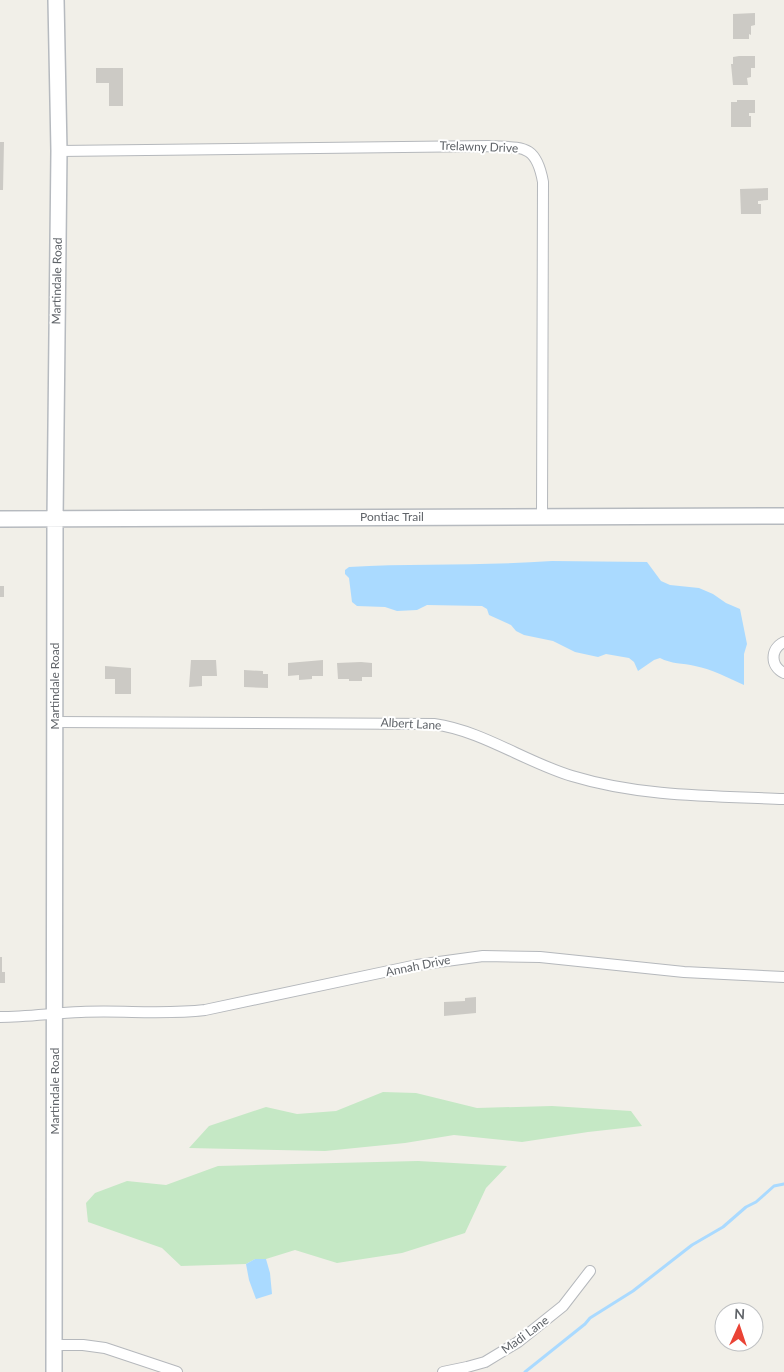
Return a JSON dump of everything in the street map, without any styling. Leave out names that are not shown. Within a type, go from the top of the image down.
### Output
[{"type":"street","name":"Martindale Road","points":[[54,1372],[55,519],[59,151],[56,0]]},
{"type":"street","name":"Trelawny Drive","points":[[59,151],[488,146],[523,148],[530,152],[537,160],[543,189],[542,517]]},
{"type":"street","name":"Pontiac Trail","points":[[0,519],[784,516]]},
{"type":"street","points":[[784,642],[775,649],[773,657],[775,665],[784,673]]},
{"type":"street","name":"Albert Lane","points":[[55,722],[413,722],[434,724],[468,732],[548,768],[608,785],[664,793],[784,800]]},
{"type":"street","name":"Annah Drive","points":[[0,1017],[81,1012],[180,1012],[205,1010],[417,965],[483,956],[540,957],[684,972],[784,977]]},
{"type":"street","name":"Madi Lane","points":[[443,1372],[476,1365],[494,1358],[564,1306],[590,1271]]},
{"type":"street","points":[[54,1345],[83,1345],[105,1348],[177,1372]]},
{"type":"green space","points":[[383,1092],[416,1093],[477,1108],[552,1106],[631,1111],[642,1126],[522,1142],[454,1135],[405,1143],[325,1151],[189,1148],[209,1126],[266,1107],[297,1114],[336,1111]]},
{"type":"green space","points":[[418,1161],[507,1166],[486,1188],[465,1233],[402,1253],[337,1263],[295,1250],[266,1259],[255,1259],[246,1264],[181,1266],[162,1248],[88,1222],[86,1203],[95,1193],[127,1181],[166,1185],[218,1166]]},
{"type":"water","points":[[552,561],[647,562],[661,581],[670,585],[699,588],[740,609],[747,644],[744,654],[744,685],[708,669],[660,658],[638,671],[634,662],[629,658],[606,654],[598,657],[575,652],[553,641],[524,635],[516,631],[511,625],[489,615],[487,609],[482,606],[427,605],[417,610],[397,611],[385,607],[357,606],[352,602],[349,578],[345,574],[345,570],[349,567]]},
{"type":"water","points":[[255,1259],[266,1259],[270,1273],[272,1294],[256,1299],[249,1280],[246,1264]]},
{"type":"building","points":[[755,13],[755,25],[751,26],[749,39],[733,39],[733,14]]},
{"type":"building","points":[[755,56],[755,68],[751,68],[751,77],[747,78],[748,85],[733,85],[731,64],[733,64],[733,57]]},
{"type":"building","points":[[96,68],[123,68],[123,106],[109,106],[109,83],[96,83]]},
{"type":"building","points":[[737,100],[755,100],[755,113],[749,113],[749,116],[751,116],[751,127],[731,127],[731,102],[737,102]]},
{"type":"building","points":[[0,142],[4,142],[3,190],[0,190]]},
{"type":"building","points":[[768,188],[768,200],[758,201],[758,204],[761,204],[761,214],[741,214],[740,189]]},
{"type":"building","points":[[0,586],[4,586],[4,597],[0,597]]},
{"type":"building","points":[[191,660],[216,660],[217,676],[202,676],[202,686],[189,687]]},
{"type":"building","points":[[323,660],[323,676],[312,676],[312,679],[299,680],[299,675],[288,676],[288,663]]},
{"type":"building","points":[[337,663],[372,663],[372,677],[362,677],[362,681],[338,679]]},
{"type":"building","points":[[105,666],[131,668],[131,694],[115,694],[115,679],[105,679]]},
{"type":"building","points":[[244,670],[263,671],[263,674],[268,674],[268,688],[244,687]]},
{"type":"building","points":[[0,957],[2,957],[2,972],[5,972],[5,983],[0,983]]},
{"type":"building","points":[[476,997],[476,1013],[444,1016],[444,1002],[465,1001],[465,998]]},
{"type":"waterway","points":[[525,1372],[590,1318],[633,1291],[692,1245],[723,1227],[774,1186],[784,1184]]}]
